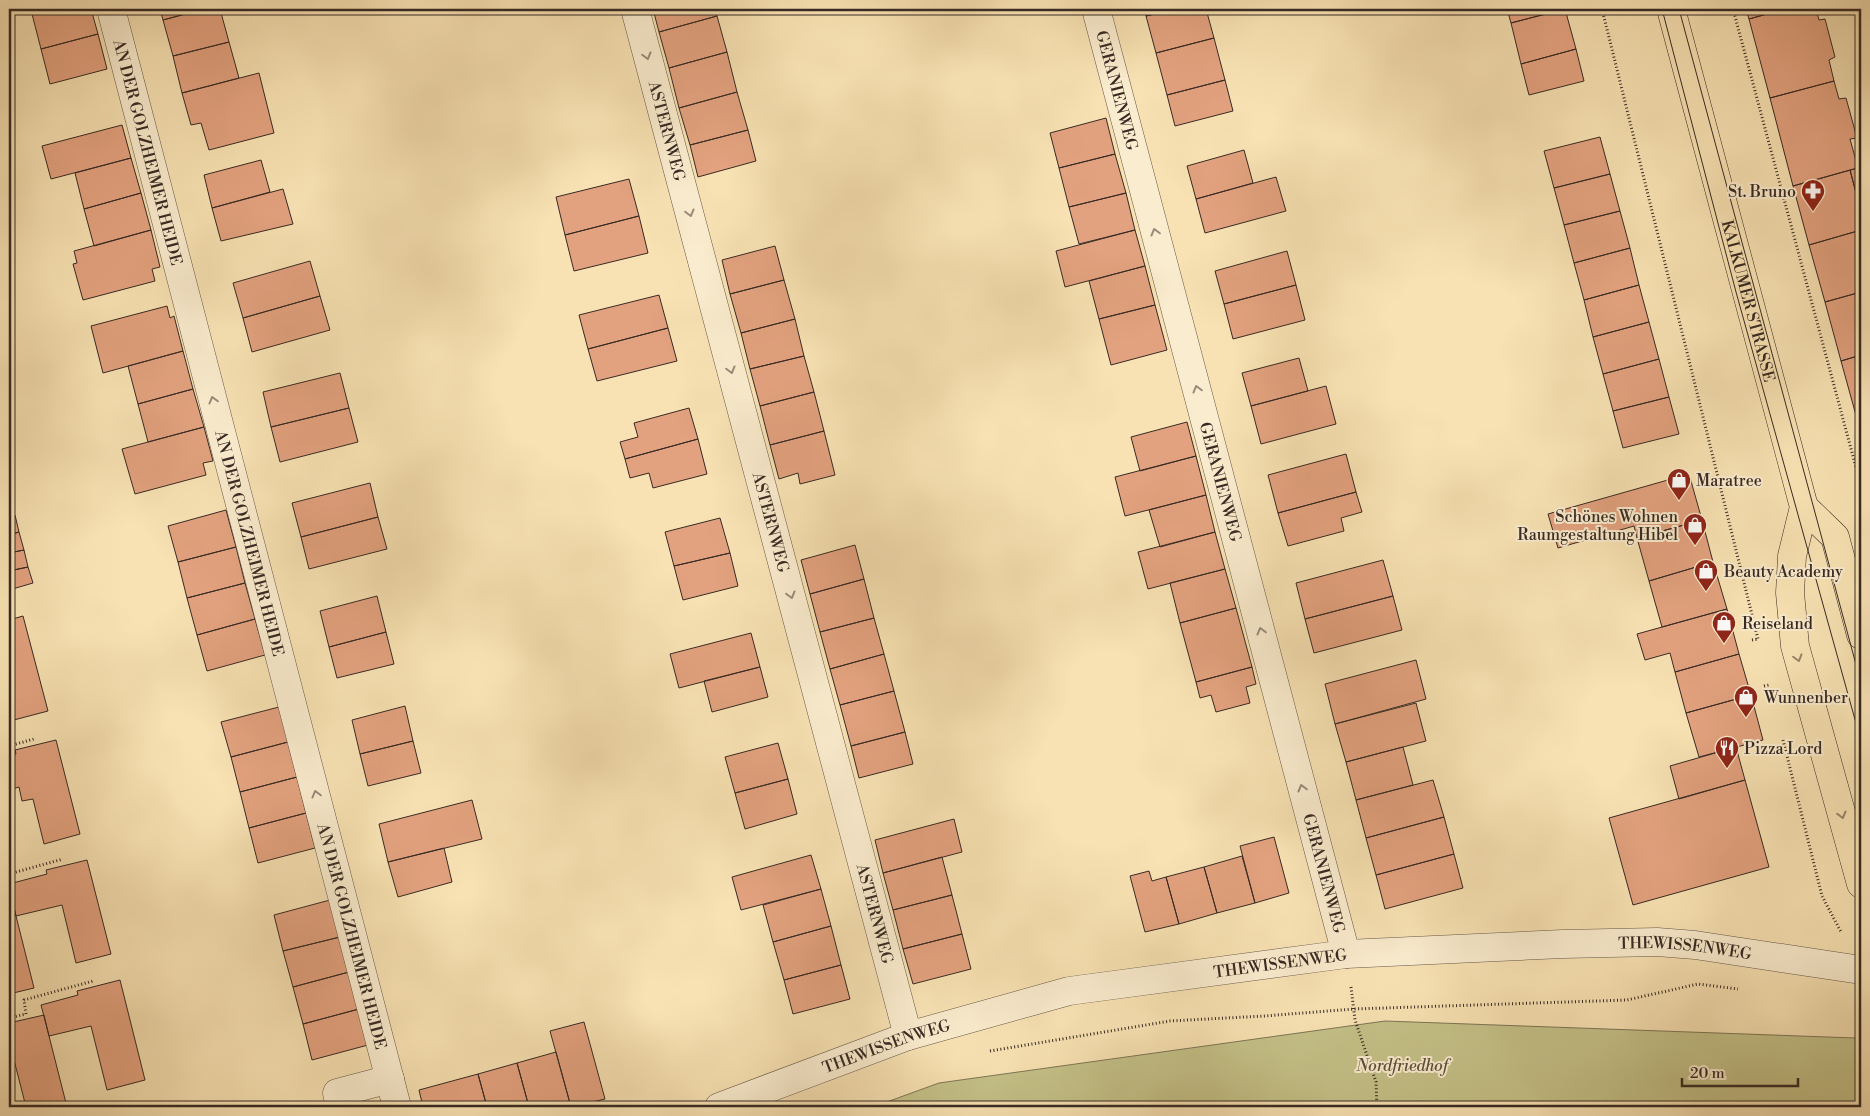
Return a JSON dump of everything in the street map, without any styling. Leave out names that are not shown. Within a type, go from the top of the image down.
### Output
[{"type":"main road","name":"KALKUMER STRASSE","points":[[1671,9],[1804,507],[1792,556],[1790,593],[1795,646],[1861,884]]},
{"type":"main road","points":[[1804,507],[1835,537],[1861,635]]},
{"type":"street","name":"AN DER GOLZHEIMER HEIDE","points":[[111,9],[397,1107]]},
{"type":"street","name":"ASTERNWEG","points":[[635,9],[908,1036]]},
{"type":"street","name":"GERANIENWEG","points":[[1096,9],[1346,954]]},
{"type":"street","name":"THEWISSENWEG","points":[[718,1107],[908,1036],[1068,991],[1346,954],[1563,944],[1657,942],[1694,945],[1861,970]]},
{"type":"street","points":[[340,1107],[336,1093],[390,1079]]},
{"type":"path","points":[[1602,9],[1760,648]]},
{"type":"path","points":[[1733,9],[1861,486]]},
{"type":"path","points":[[1752,640],[1758,639]]},
{"type":"path","points":[[1767,676],[1772,694]]},
{"type":"path","points":[[1764,686],[1769,685]]},
{"type":"path","points":[[1781,733],[1822,896],[1861,970]]},
{"type":"path","points":[[9,746],[34,739]]},
{"type":"path","points":[[9,874],[63,859]]},
{"type":"path","points":[[9,1018],[26,1014],[24,1000],[93,981]]},
{"type":"path","points":[[982,1053],[1170,1021],[1354,1009],[1627,1000],[1698,984],[1746,990]]},
{"type":"path","points":[[1354,1009],[1354,1020],[1376,1082],[1377,1107]]},
{"type":"green space","name":"Nordfriedhof","points":[[1385,1021],[1855,1038],[1861,1051],[1861,1107],[873,1107],[939,1083]]},
{"type":"building","points":[[30,9],[53,9],[32,14]]},
{"type":"building","points":[[53,9],[91,9],[98,34],[41,49],[32,14]]},
{"type":"building","points":[[160,9],[204,9],[163,20]]},
{"type":"building","points":[[204,9],[220,9],[229,42],[173,56],[163,20]]},
{"type":"building","points":[[653,9],[715,9],[717,16],[659,32]]},
{"type":"building","points":[[1144,9],[1175,9],[1146,16]]},
{"type":"building","points":[[1175,9],[1206,9],[1214,38],[1156,53],[1146,16]]},
{"type":"building","points":[[1507,9],[1565,9],[1511,23]]},
{"type":"building","points":[[1565,9],[1576,49],[1521,64],[1511,23]]},
{"type":"building","points":[[1746,9],[1785,9],[1749,19]]},
{"type":"building","points":[[1785,9],[1816,9],[1819,20],[1825,19],[1835,57],[1829,60],[1834,81],[1770,98],[1749,19]]},
{"type":"building","points":[[717,16],[727,52],[669,68],[659,32]]},
{"type":"building","points":[[98,34],[107,69],[50,84],[41,49]]},
{"type":"building","points":[[1214,38],[1225,80],[1167,95],[1156,53]]},
{"type":"building","points":[[229,42],[239,78],[182,93],[173,56]]},
{"type":"building","points":[[1576,49],[1584,81],[1529,95],[1521,64]]},
{"type":"building","points":[[727,52],[737,92],[679,108],[669,68]]},
{"type":"building","points":[[259,73],[274,133],[209,150],[201,123],[191,125],[182,93]]},
{"type":"building","points":[[1225,80],[1233,111],[1175,126],[1167,95]]},
{"type":"building","points":[[1834,81],[1839,99],[1846,98],[1857,138],[1850,139],[1858,168],[1793,186],[1770,98]]},
{"type":"building","points":[[737,92],[748,130],[690,145],[679,108]]},
{"type":"building","points":[[1106,118],[1115,154],[1059,168],[1050,133]]},
{"type":"building","points":[[122,125],[131,158],[51,179],[42,146]]},
{"type":"building","points":[[748,130],[756,161],[698,177],[690,145]]},
{"type":"building","points":[[1600,137],[1610,174],[1554,188],[1544,151]]},
{"type":"building","points":[[1244,150],[1253,183],[1196,199],[1187,166]]},
{"type":"building","points":[[1115,154],[1126,193],[1069,207],[1059,168]]},
{"type":"building","points":[[131,158],[141,193],[84,209],[75,173]]},
{"type":"building","points":[[261,160],[270,192],[212,208],[204,175]]},
{"type":"building","points":[[1861,167],[1861,212],[1850,170]]},
{"type":"building","points":[[1850,170],[1861,212],[1861,230],[1809,245],[1793,186]]},
{"type":"building","points":[[1610,174],[1620,211],[1564,225],[1554,188]]},
{"type":"building","points":[[1276,177],[1286,211],[1205,233],[1196,199]]},
{"type":"building","points":[[629,179],[639,216],[565,235],[556,197]]},
{"type":"building","points":[[283,189],[293,224],[221,241],[212,208]]},
{"type":"building","points":[[141,193],[151,230],[94,246],[84,209]]},
{"type":"building","points":[[1126,193],[1135,230],[1079,244],[1069,207]]},
{"type":"building","points":[[1620,211],[1630,248],[1574,263],[1564,225]]},
{"type":"building","points":[[639,216],[648,253],[574,271],[565,235]]},
{"type":"building","points":[[151,230],[160,267],[152,269],[155,281],[83,300],[73,264],[77,263],[74,251]]},
{"type":"building","points":[[1135,230],[1145,266],[1065,287],[1056,251]]},
{"type":"building","points":[[1861,230],[1861,292],[1825,302],[1809,245]]},
{"type":"building","points":[[775,246],[784,280],[730,294],[722,260]]},
{"type":"building","points":[[1630,248],[1639,285],[1584,300],[1574,263]]},
{"type":"building","points":[[1287,251],[1296,285],[1224,304],[1215,271]]},
{"type":"building","points":[[310,261],[320,296],[243,318],[233,283]]},
{"type":"building","points":[[1145,266],[1155,305],[1099,319],[1089,281]]},
{"type":"building","points":[[784,280],[795,319],[741,333],[730,294]]},
{"type":"building","points":[[1296,285],[1305,320],[1233,339],[1224,304]]},
{"type":"building","points":[[1639,285],[1649,322],[1593,337],[1584,300]]},
{"type":"building","points":[[1861,292],[1861,355],[1841,361],[1825,302]]},
{"type":"building","points":[[659,295],[668,328],[588,349],[579,315]]},
{"type":"building","points":[[320,296],[330,330],[252,352],[243,318]]},
{"type":"building","points":[[1155,305],[1167,350],[1111,365],[1099,319]]},
{"type":"building","points":[[167,306],[170,318],[174,316],[183,351],[103,373],[91,326]]},
{"type":"building","points":[[795,319],[804,356],[750,369],[741,333]]},
{"type":"building","points":[[1649,322],[1659,359],[1603,374],[1593,337]]},
{"type":"building","points":[[668,328],[677,361],[597,381],[588,349]]},
{"type":"building","points":[[183,351],[193,389],[138,404],[128,366]]},
{"type":"building","points":[[1861,355],[1861,417],[1857,419],[1841,361]]},
{"type":"building","points":[[804,356],[814,392],[760,406],[750,369]]},
{"type":"building","points":[[1299,358],[1308,391],[1251,406],[1242,373]]},
{"type":"building","points":[[1659,359],[1669,397],[1613,411],[1603,374]]},
{"type":"building","points":[[340,373],[349,408],[271,427],[263,392]]},
{"type":"building","points":[[1326,386],[1336,424],[1261,444],[1251,406]]},
{"type":"building","points":[[193,389],[204,427],[148,442],[138,404]]},
{"type":"building","points":[[814,392],[824,431],[770,445],[760,406]]},
{"type":"building","points":[[1669,397],[1679,434],[1623,448],[1613,411]]},
{"type":"building","points":[[349,408],[358,442],[280,462],[271,427]]},
{"type":"building","points":[[689,408],[698,439],[625,459],[620,442],[638,437],[634,423]]},
{"type":"building","points":[[1861,417],[1861,436],[1857,419]]},
{"type":"building","points":[[1187,422],[1196,456],[1140,471],[1131,437]]},
{"type":"building","points":[[204,427],[213,461],[203,463],[206,475],[135,494],[122,449]]},
{"type":"building","points":[[824,431],[835,475],[800,484],[798,473],[779,479],[770,445]]},
{"type":"building","points":[[698,439],[707,474],[653,488],[649,473],[630,478],[625,459]]},
{"type":"building","points":[[1346,454],[1356,492],[1278,513],[1268,475]]},
{"type":"building","points":[[1196,456],[1206,495],[1125,516],[1115,477]]},
{"type":"building","points":[[1689,474],[1702,520],[1637,538],[1634,526],[1558,548],[1548,514]]},
{"type":"building","points":[[370,483],[378,517],[301,537],[292,503]]},
{"type":"building","points":[[1356,492],[1362,512],[1341,518],[1344,531],[1288,546],[1278,513]]},
{"type":"building","points":[[1206,495],[1215,532],[1160,547],[1149,510]]},
{"type":"building","points":[[226,510],[236,547],[178,562],[168,526]]},
{"type":"building","points":[[15,515],[19,532],[9,535],[9,517]]},
{"type":"building","points":[[378,517],[387,549],[309,569],[301,537]]},
{"type":"building","points":[[720,518],[730,553],[674,566],[665,532]]},
{"type":"building","points":[[1702,520],[1713,562],[1649,581],[1637,538]]},
{"type":"building","points":[[19,532],[24,550],[9,553],[9,535]]},
{"type":"building","points":[[1215,532],[1225,569],[1148,589],[1138,552]]},
{"type":"building","points":[[855,545],[864,579],[810,594],[801,560]]},
{"type":"building","points":[[236,547],[245,583],[187,598],[178,562]]},
{"type":"building","points":[[24,550],[28,567],[9,571],[9,553]]},
{"type":"building","points":[[730,553],[738,586],[683,600],[674,566]]},
{"type":"building","points":[[1383,560],[1393,596],[1305,619],[1296,583]]},
{"type":"building","points":[[1713,562],[1727,609],[1662,627],[1649,581]]},
{"type":"building","points":[[28,567],[33,583],[9,590],[9,571]]},
{"type":"building","points":[[1225,569],[1236,608],[1180,623],[1170,583]]},
{"type":"building","points":[[864,579],[874,618],[820,632],[810,594]]},
{"type":"building","points":[[245,583],[255,619],[197,635],[187,598]]},
{"type":"building","points":[[377,596],[386,632],[329,647],[320,611]]},
{"type":"building","points":[[1393,596],[1402,630],[1314,653],[1305,619]]},
{"type":"building","points":[[1236,608],[1252,667],[1196,682],[1180,623]]},
{"type":"building","points":[[1727,609],[1739,654],[1675,672],[1670,653],[1645,660],[1637,634]]},
{"type":"building","points":[[23,616],[48,711],[10,721],[9,620]]},
{"type":"building","points":[[874,618],[884,654],[830,669],[820,632]]},
{"type":"building","points":[[255,619],[265,655],[207,671],[197,635]]},
{"type":"building","points":[[386,632],[394,664],[337,678],[329,647]]},
{"type":"building","points":[[751,633],[760,667],[679,688],[670,654]]},
{"type":"building","points":[[884,654],[894,691],[840,705],[830,669]]},
{"type":"building","points":[[1739,654],[1751,695],[1686,713],[1675,672]]},
{"type":"building","points":[[1416,660],[1426,699],[1335,724],[1325,684]]},
{"type":"building","points":[[760,667],[768,697],[712,712],[704,681]]},
{"type":"building","points":[[1252,667],[1256,684],[1246,687],[1250,703],[1216,712],[1211,695],[1200,698],[1196,682]]},
{"type":"building","points":[[894,691],[905,732],[851,746],[840,705]]},
{"type":"building","points":[[1751,695],[1763,740],[1699,757],[1686,713]]},
{"type":"building","points":[[1416,703],[1426,741],[1346,762],[1335,724]]},
{"type":"building","points":[[405,706],[413,741],[360,754],[352,720]]},
{"type":"building","points":[[279,707],[288,742],[231,757],[221,722]]},
{"type":"building","points":[[905,732],[913,764],[859,778],[851,746]]},
{"type":"building","points":[[56,740],[80,834],[44,844],[33,799],[22,801],[19,787],[9,790],[9,756],[16,754],[15,750]]},
{"type":"building","points":[[413,741],[421,773],[368,786],[360,754]]},
{"type":"building","points":[[288,742],[297,777],[240,792],[231,757]]},
{"type":"building","points":[[778,743],[788,779],[735,793],[725,757]]},
{"type":"building","points":[[1403,747],[1413,785],[1356,800],[1346,762]]},
{"type":"building","points":[[1736,747],[1745,780],[1679,799],[1670,766]]},
{"type":"building","points":[[297,777],[306,813],[249,828],[240,792]]},
{"type":"building","points":[[788,779],[797,814],[745,829],[735,793]]},
{"type":"building","points":[[1433,780],[1444,817],[1366,838],[1356,800]]},
{"type":"building","points":[[1745,780],[1769,867],[1633,905],[1609,818]]},
{"type":"building","points":[[472,800],[482,839],[388,862],[379,824]]},
{"type":"building","points":[[306,813],[315,848],[258,863],[249,828]]},
{"type":"building","points":[[1444,817],[1454,854],[1376,875],[1366,838]]},
{"type":"building","points":[[954,819],[962,852],[883,873],[875,840]]},
{"type":"building","points":[[1274,837],[1289,893],[1255,903],[1240,846]]},
{"type":"building","points":[[444,848],[452,882],[398,897],[388,862]]},
{"type":"building","points":[[1454,854],[1463,888],[1385,909],[1376,875]]},
{"type":"building","points":[[811,855],[821,889],[741,910],[732,877]]},
{"type":"building","points":[[1242,856],[1255,903],[1217,913],[1204,867]]},
{"type":"building","points":[[942,857],[952,895],[893,910],[883,873]]},
{"type":"building","points":[[87,860],[111,954],[76,963],[62,905],[16,916],[9,884],[47,874],[46,870]]},
{"type":"building","points":[[1204,867],[1217,913],[1179,924],[1166,877]]},
{"type":"building","points":[[1149,871],[1152,881],[1166,877],[1179,924],[1145,932],[1130,876]]},
{"type":"building","points":[[821,889],[831,926],[773,942],[763,905]]},
{"type":"building","points":[[952,895],[962,934],[903,949],[893,910]]},
{"type":"building","points":[[9,896],[11,896],[34,988],[9,994]]},
{"type":"building","points":[[330,900],[340,937],[283,951],[274,915]]},
{"type":"building","points":[[831,926],[841,965],[784,980],[773,942]]},
{"type":"building","points":[[962,934],[971,969],[913,984],[903,949]]},
{"type":"building","points":[[340,937],[349,972],[293,987],[283,951]]},
{"type":"building","points":[[841,965],[850,999],[793,1014],[784,980]]},
{"type":"building","points":[[349,972],[359,1009],[303,1024],[293,987]]},
{"type":"building","points":[[120,980],[145,1080],[107,1090],[91,1026],[49,1036],[41,1005],[78,995],[77,991]]},
{"type":"building","points":[[359,1009],[368,1045],[312,1060],[303,1024]]},
{"type":"building","points":[[44,1015],[67,1107],[26,1107],[14,1060],[9,1062],[9,1023]]},
{"type":"building","points":[[584,1022],[605,1099],[571,1107],[550,1031]]},
{"type":"building","points":[[556,1052],[571,1107],[529,1107],[517,1063]]},
{"type":"building","points":[[517,1063],[529,1107],[487,1107],[478,1074]]},
{"type":"building","points":[[478,1074],[487,1107],[423,1107],[419,1090]]},
{"type":"building","points":[[331,1102],[332,1107],[311,1107]]},
{"type":"tram line","points":[[1662,9],[1736,292],[1861,741]]},
{"type":"tram line","points":[[1679,9],[1861,683]]},
{"type":"place","name":"St. Bruno","points":[[1813,212]]},
{"type":"place","name":"Maratree","points":[[1679,501]]},
{"type":"place","name":"Schönes Wohnen Raumgestaltung Hibel","points":[[1695,546]]},
{"type":"place","name":"Beauty Academy","points":[[1706,592]]},
{"type":"place","name":"Reiseland","points":[[1724,644]]},
{"type":"place","name":"Wunnenber","points":[[1746,718]]},
{"type":"place","name":"Pizza Lord","points":[[1727,769]]}]
